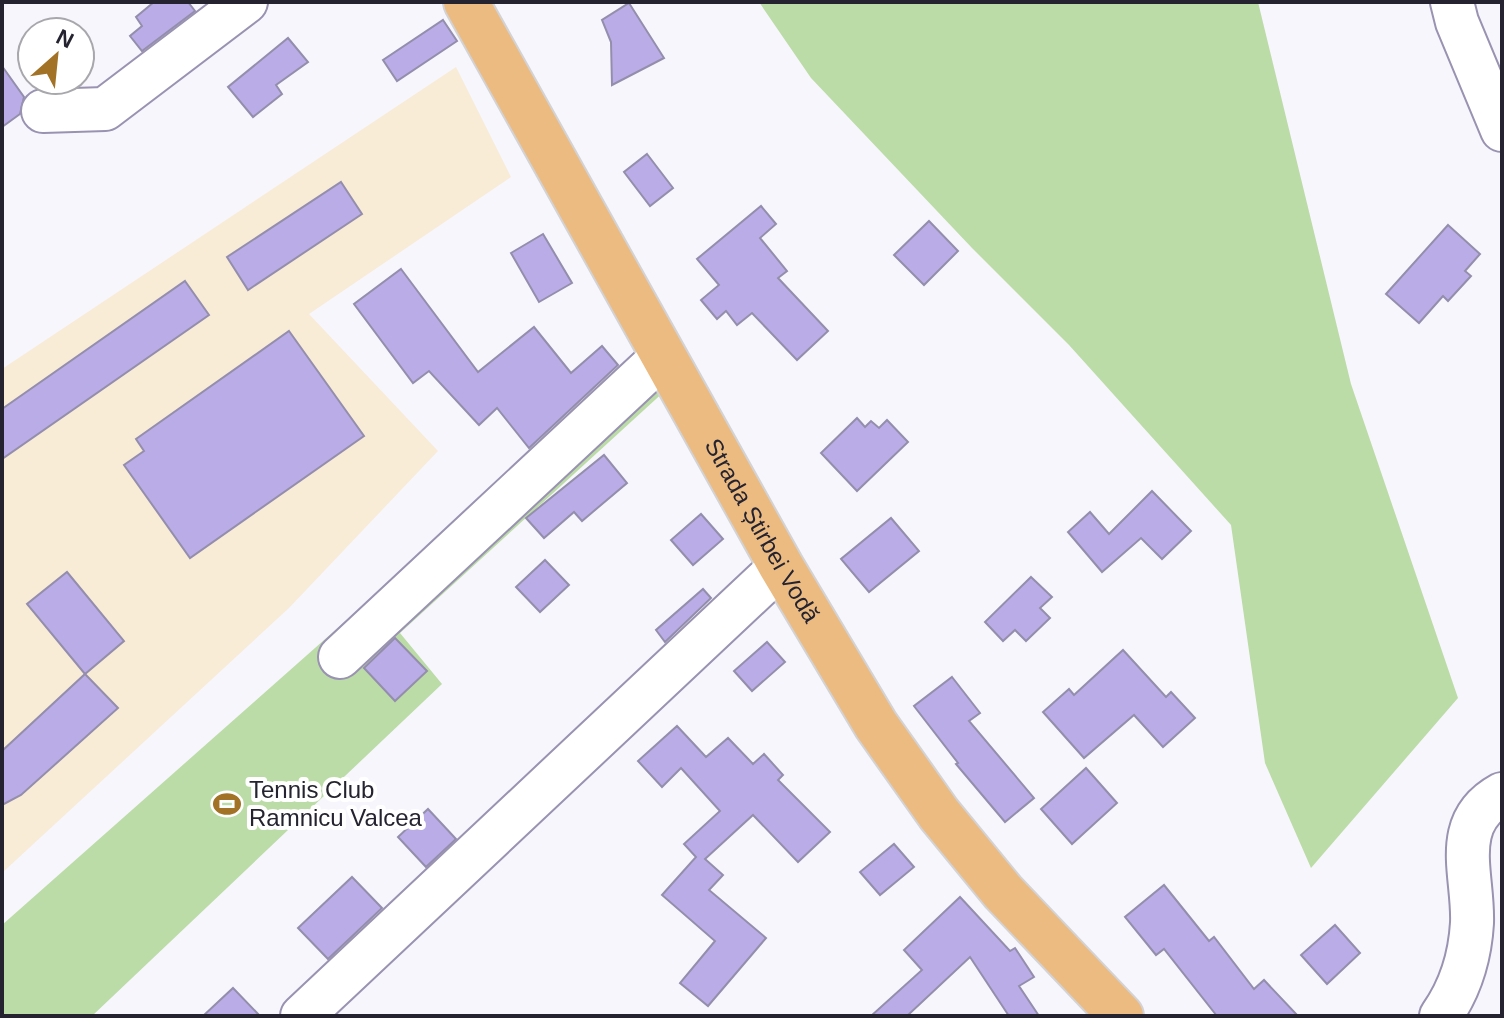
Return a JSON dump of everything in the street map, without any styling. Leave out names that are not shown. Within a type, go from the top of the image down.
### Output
[{"type":"main road","name":"Strada Știrbei Vodă","points":[[466,2],[781,566],[876,725],[939,814],[1003,892],[1121,1016]]},
{"type":"street","points":[[43,111],[105,109],[246,2]]},
{"type":"street","points":[[1452,2],[1457,22],[1502,130]]},
{"type":"street","points":[[340,657],[663,356]]},
{"type":"street","points":[[302,1016],[781,566]]},
{"type":"street","points":[[1441,1016],[1462,978],[1472,923],[1467,850],[1471,826],[1489,801],[1502,794]]},
{"type":"shaded area","points":[[456,67],[511,177],[309,314],[438,451],[289,608],[2,873],[2,369]]},
{"type":"green space","points":[[759,2],[1258,2],[1351,384],[1458,698],[1311,868],[1265,763],[1231,525],[1069,345],[811,78]]},
{"type":"green space","name":"Tennis Club Ramnicu Valcea","points":[[646,355],[667,389],[400,633],[442,684],[92,1016],[2,1016],[2,925]]},
{"type":"building","points":[[154,2],[188,2],[195,11],[142,51],[130,36],[142,26],[136,17]]},
{"type":"building","points":[[629,3],[664,58],[612,85],[611,42],[602,20]]},
{"type":"building","points":[[443,20],[457,41],[397,81],[383,60]]},
{"type":"building","points":[[288,38],[308,62],[276,85],[282,94],[253,117],[228,87]]},
{"type":"building","points":[[2,66],[16,86],[16,96],[24,97],[20,114],[2,127]]},
{"type":"building","points":[[647,154],[673,188],[650,206],[624,172]]},
{"type":"building","points":[[341,182],[362,214],[248,290],[227,257]]},
{"type":"building","points":[[761,206],[776,224],[760,238],[787,271],[778,278],[828,331],[797,360],[752,313],[737,325],[726,311],[717,319],[701,300],[719,285],[697,259]]},
{"type":"building","points":[[929,221],[958,251],[924,285],[894,255]]},
{"type":"building","points":[[1448,225],[1480,254],[1465,271],[1471,276],[1448,301],[1443,296],[1419,323],[1386,294]]},
{"type":"building","points":[[543,234],[572,283],[539,302],[511,253]]},
{"type":"building","points":[[401,269],[478,372],[534,327],[571,373],[602,346],[618,365],[529,448],[497,408],[479,425],[429,371],[413,383],[354,304]]},
{"type":"building","points":[[185,281],[209,315],[2,459],[2,409]]},
{"type":"building","points":[[289,331],[364,436],[190,558],[124,465],[144,451],[136,439]]},
{"type":"building","points":[[857,418],[865,427],[871,421],[879,428],[887,420],[908,442],[857,491],[821,453]]},
{"type":"building","points":[[604,455],[627,483],[582,521],[574,512],[544,538],[526,518]]},
{"type":"building","points":[[1152,491],[1191,531],[1162,559],[1141,538],[1102,572],[1068,532],[1090,512],[1109,534]]},
{"type":"building","points":[[701,514],[723,539],[693,565],[671,540]]},
{"type":"building","points":[[891,518],[919,551],[869,592],[841,559]]},
{"type":"building","points":[[545,560],[569,585],[540,612],[516,587]]},
{"type":"building","points":[[67,572],[124,641],[85,674],[27,604]]},
{"type":"building","points":[[1031,577],[1052,597],[1040,608],[1050,618],[1026,641],[1015,630],[1003,641],[985,622]]},
{"type":"building","points":[[703,589],[711,598],[665,642],[656,630]]},
{"type":"building","points":[[395,638],[427,671],[395,701],[364,668]]},
{"type":"building","points":[[767,642],[785,662],[752,691],[734,671]]},
{"type":"building","points":[[1123,650],[1166,697],[1171,692],[1195,718],[1163,747],[1134,715],[1084,758],[1043,712],[1069,689],[1074,695]]},
{"type":"building","points":[[85,674],[118,708],[21,795],[2,805],[2,751]]},
{"type":"building","points":[[952,677],[980,713],[969,721],[1034,798],[1005,822],[956,764],[914,706]]},
{"type":"building","points":[[677,726],[706,757],[728,738],[753,764],[764,754],[783,775],[778,780],[830,832],[798,862],[753,815],[705,859],[723,875],[709,890],[766,938],[708,1006],[680,983],[715,941],[662,895],[696,857],[684,844],[720,811],[681,768],[662,787],[638,761]]},
{"type":"building","points":[[1086,768],[1117,803],[1072,844],[1041,809]]},
{"type":"building","points":[[428,809],[456,839],[426,867],[398,837]]},
{"type":"building","points":[[894,844],[914,867],[880,895],[860,872]]},
{"type":"building","points":[[352,877],[382,908],[328,959],[298,928]]},
{"type":"building","points":[[1164,885],[1209,941],[1214,937],[1254,989],[1264,980],[1298,1016],[1217,1016],[1164,949],[1156,955],[1125,917]]},
{"type":"building","points":[[960,897],[1010,951],[1015,948],[1034,977],[1019,986],[1039,1016],[1009,1016],[970,957],[907,1016],[871,1016],[922,970],[904,950]]},
{"type":"building","points":[[1335,925],[1360,953],[1327,984],[1301,955]]},
{"type":"building","points":[[233,988],[260,1016],[203,1016]]},
{"type":"place","name":"Tennis Club Ramnicu Valcea","points":[[227,804]]}]
